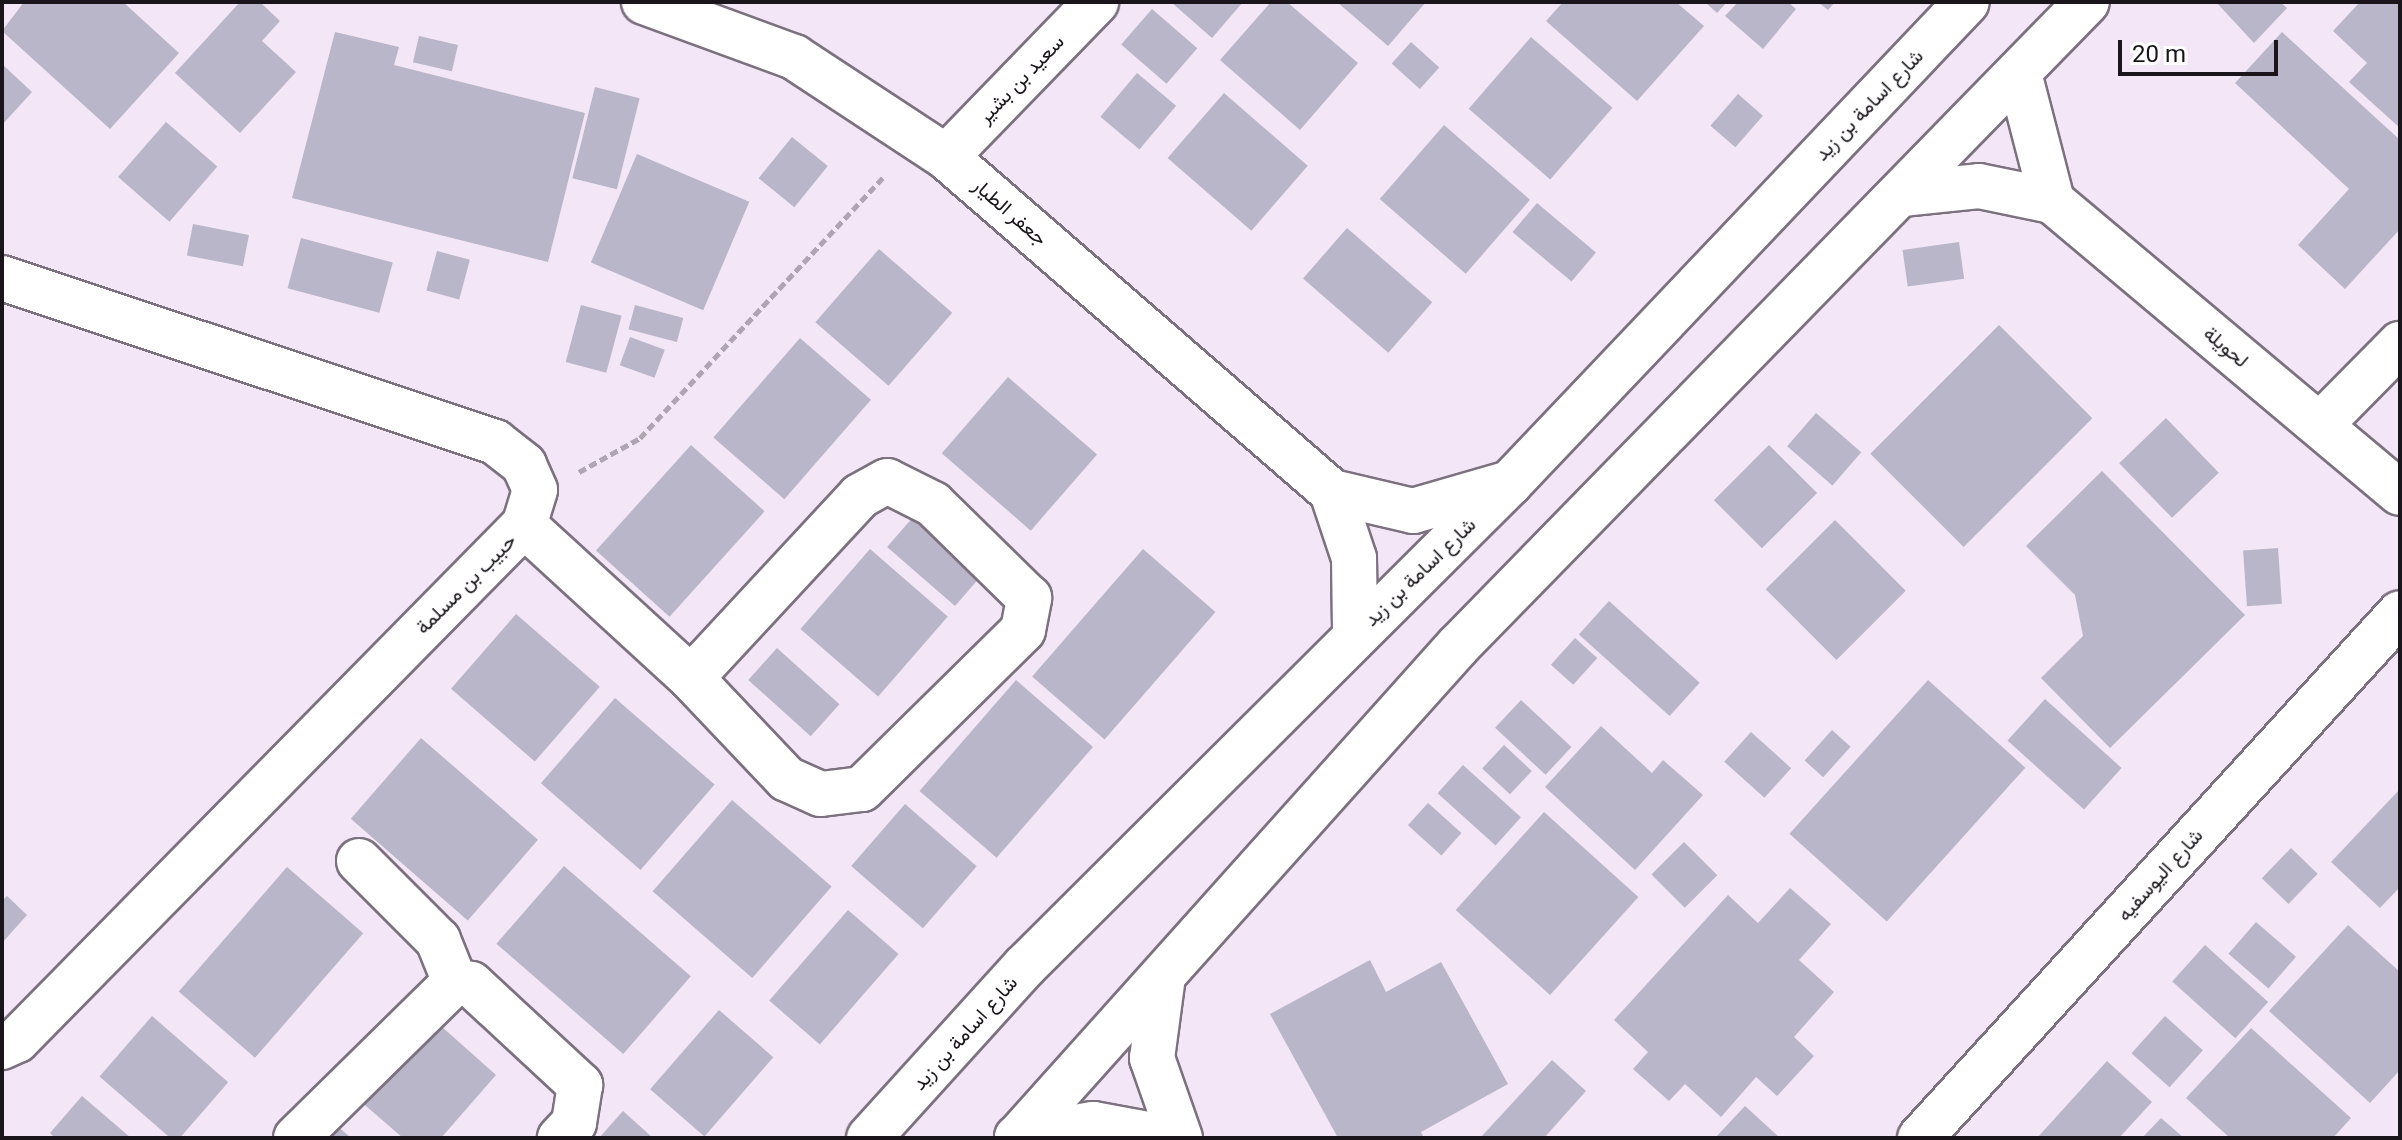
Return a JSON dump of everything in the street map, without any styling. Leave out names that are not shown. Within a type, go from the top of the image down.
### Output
[{"type":"street","name":"جعفر الطيار","points":[[644,2],[794,57],[932,148],[1332,492],[1413,511],[1510,483]]},
{"type":"street","name":"سعيد بن بشير","points":[[932,148],[1096,2]]},
{"type":"street","name":"شارع اسامة بن زيد","points":[[869,1138],[1024,967],[1510,483],[1967,2]]},
{"type":"street","points":[[1017,1138],[1458,646],[2087,2]]},
{"type":"street","points":[[2019,73],[2052,201]]},
{"type":"street","name":"لحويلة","points":[[1902,194],[1979,186],[2052,201],[2400,493]]},
{"type":"street","points":[[2,278],[495,442],[524,465],[529,507],[691,678],[787,779],[821,794],[862,789],[1023,630],[1029,598],[933,504],[887,481],[860,496],[691,678]]},
{"type":"street","points":[[2320,425],[2400,344]]},
{"type":"street","points":[[1332,492],[1354,558],[1355,634]]},
{"type":"street","name":"حبيب بن مسلمة","points":[[2,1047],[17,1040],[529,507]]},
{"type":"street","name":"شارع اليوسفيه","points":[[1920,1138],[2400,613]]},
{"type":"street","points":[[359,861],[438,940],[455,982]]},
{"type":"street","points":[[1163,976],[1152,1058],[1180,1138]]},
{"type":"street","points":[[296,1138],[455,982]]},
{"type":"street","points":[[455,982],[471,984],[580,1085],[574,1123],[560,1138]]},
{"type":"street","points":[[1017,1138],[1093,1124],[1169,1138]]},
{"type":"path","points":[[529,507],[640,438],[932,148]]},
{"type":"building","points":[[24,2],[123,2],[179,53],[110,129],[2,31]]},
{"type":"building","points":[[240,2],[260,2],[280,21],[262,41],[296,72],[240,133],[175,73]]},
{"type":"building","points":[[1171,2],[1243,2],[1212,38]]},
{"type":"building","points":[[1271,2],[1287,2],[1358,63],[1300,130],[1220,60]]},
{"type":"building","points":[[1337,2],[1426,2],[1388,46]]},
{"type":"building","points":[[1563,2],[1676,2],[1704,26],[1637,101],[1546,21]]},
{"type":"building","points":[[1705,2],[1727,2],[1717,13]]},
{"type":"building","points":[[1738,2],[1788,2],[1796,9],[1763,49],[1725,16]]},
{"type":"building","points":[[1818,2],[1835,2],[1828,10]]},
{"type":"building","points":[[2216,2],[2280,2],[2287,8],[2254,43]]},
{"type":"building","points":[[2360,2],[2400,2],[2400,128],[2349,82],[2367,63],[2333,31]]},
{"type":"building","points":[[1152,9],[1197,48],[1166,84],[1121,44]]},
{"type":"building","points":[[335,32],[399,47],[394,65],[585,113],[548,262],[292,198]]},
{"type":"building","points":[[2282,32],[2400,140],[2400,229],[2345,289],[2298,245],[2349,189],[2235,83]]},
{"type":"building","points":[[419,36],[458,45],[452,71],[413,62]]},
{"type":"building","points":[[1531,37],[1613,108],[1550,180],[1469,109]]},
{"type":"building","points":[[1411,42],[1439,67],[1420,89],[1392,64]]},
{"type":"building","points":[[2,64],[32,92],[2,125]]},
{"type":"building","points":[[1137,73],[1176,106],[1139,149],[1100,117]]},
{"type":"building","points":[[595,87],[640,98],[617,189],[572,178]]},
{"type":"building","points":[[1224,93],[1308,166],[1251,231],[1168,158]]},
{"type":"building","points":[[1738,94],[1763,116],[1735,147],[1710,126]]},
{"type":"building","points":[[166,122],[217,167],[169,222],[118,177]]},
{"type":"building","points":[[1444,125],[1530,200],[1466,274],[1380,199]]},
{"type":"building","points":[[792,137],[828,166],[794,207],[759,178]]},
{"type":"building","points":[[637,154],[749,202],[703,310],[591,263]]},
{"type":"building","points":[[1537,203],[1596,252],[1572,282],[1513,232]]},
{"type":"building","points":[[193,224],[249,235],[243,266],[187,255]]},
{"type":"building","points":[[1347,228],[1432,302],[1388,353],[1303,279]]},
{"type":"building","points":[[301,238],[393,263],[379,313],[288,288]]},
{"type":"building","points":[[1959,242],[1964,279],[1908,287],[1903,250]]},
{"type":"building","points":[[879,249],[952,313],[889,386],[815,322]]},
{"type":"building","points":[[437,251],[470,260],[459,299],[426,291]]},
{"type":"building","points":[[581,305],[622,316],[606,373],[566,362]]},
{"type":"building","points":[[635,305],[683,318],[677,342],[629,329]]},
{"type":"building","points":[[1999,325],[2092,418],[1964,547],[1870,454]]},
{"type":"building","points":[[630,337],[665,350],[655,378],[620,365]]},
{"type":"building","points":[[800,338],[871,400],[784,499],[713,438]]},
{"type":"building","points":[[1008,377],[1097,454],[1031,531],[942,453]]},
{"type":"building","points":[[1816,413],[1861,452],[1832,486],[1787,446]]},
{"type":"building","points":[[2166,418],[2219,473],[2172,518],[2119,463]]},
{"type":"building","points":[[691,445],[765,511],[670,617],[596,551]]},
{"type":"building","points":[[1769,445],[1817,493],[1762,548],[1714,500]]},
{"type":"building","points":[[2102,471],[2245,615],[2110,748],[2041,678],[2083,636],[2075,595],[2026,546]]},
{"type":"building","points":[[914,516],[982,575],[955,606],[887,547]]},
{"type":"building","points":[[1835,520],[1906,591],[1836,660],[1766,589]]},
{"type":"building","points":[[2278,548],[2282,604],[2247,606],[2243,550]]},
{"type":"building","points":[[870,549],[948,617],[878,697],[800,629]]},
{"type":"building","points":[[1143,549],[1215,612],[1105,740],[1032,677]]},
{"type":"building","points":[[1609,601],[1700,683],[1670,716],[1579,634]]},
{"type":"building","points":[[516,614],[600,687],[535,762],[451,689]]},
{"type":"building","points":[[1575,638],[1597,658],[1573,685],[1551,665]]},
{"type":"building","points":[[777,648],[839,704],[811,736],[748,680]]},
{"type":"building","points":[[1016,680],[1093,747],[997,858],[920,791]]},
{"type":"building","points":[[1928,680],[2025,768],[1887,921],[1789,834]]},
{"type":"building","points":[[615,698],[715,785],[640,870],[541,783]]},
{"type":"building","points":[[2045,699],[2122,768],[2084,810],[2008,741]]},
{"type":"building","points":[[1521,700],[1571,747],[1546,775],[1495,728]]},
{"type":"building","points":[[1601,726],[1652,773],[1663,760],[1703,795],[1635,870],[1545,787]]},
{"type":"building","points":[[1832,730],[1851,747],[1823,777],[1805,760]]},
{"type":"building","points":[[1751,732],[1791,768],[1764,798],[1724,762]]},
{"type":"building","points":[[421,738],[538,840],[468,920],[351,819]]},
{"type":"building","points":[[1504,745],[1532,771],[1510,794],[1482,768]]},
{"type":"building","points":[[1463,765],[1521,817],[1496,845],[1438,793]]},
{"type":"building","points":[[2400,789],[2400,887],[2380,908],[2331,862]]},
{"type":"building","points":[[732,800],[832,887],[752,978],[653,891]]},
{"type":"building","points":[[1428,803],[1461,833],[1441,855],[1408,825]]},
{"type":"building","points":[[905,804],[977,866],[923,928],[851,866]]},
{"type":"building","points":[[1544,812],[1638,897],[1550,995],[1456,910]]},
{"type":"building","points":[[1684,842],[1717,875],[1685,908],[1651,875]]},
{"type":"building","points":[[2291,848],[2318,874],[2288,904],[2262,878]]},
{"type":"building","points":[[564,866],[691,976],[623,1054],[496,944]]},
{"type":"building","points":[[287,867],[363,933],[255,1058],[179,992]]},
{"type":"building","points":[[1790,888],[1831,924],[1799,960],[1834,992],[1794,1037],[1814,1056],[1777,1096],[1756,1077],[1721,1117],[1685,1084],[1669,1101],[1633,1069],[1648,1052],[1614,1020],[1728,895],[1758,923]]},
{"type":"building","points":[[7,896],[27,915],[2,943],[2,901]]},
{"type":"building","points":[[848,910],[899,954],[820,1045],[769,1001]]},
{"type":"building","points":[[2256,922],[2296,957],[2268,988],[2228,954]]},
{"type":"building","points":[[2348,925],[2400,972],[2400,1070],[2370,1103],[2269,1011]]},
{"type":"building","points":[[2205,945],[2268,1002],[2235,1038],[2172,981]]},
{"type":"building","points":[[1370,960],[1386,992],[1441,962],[1508,1084],[1421,1132],[1424,1138],[1338,1138],[1270,1014]]},
{"type":"building","points":[[719,1010],[773,1057],[704,1136],[650,1089]]},
{"type":"building","points":[[152,1016],[228,1082],[180,1138],[170,1138],[100,1076]]},
{"type":"building","points":[[2165,1016],[2203,1050],[2169,1087],[2132,1053]]},
{"type":"building","points":[[432,1018],[496,1075],[441,1138],[403,1138],[359,1100]]},
{"type":"building","points":[[2251,1028],[2351,1118],[2333,1138],[2230,1138],[2186,1098]]},
{"type":"building","points":[[1552,1060],[1586,1091],[1544,1138],[1480,1138]]},
{"type":"building","points":[[2107,1061],[2152,1102],[2119,1138],[2037,1138]]},
{"type":"building","points":[[82,1096],[131,1138],[55,1138],[50,1133]]},
{"type":"building","points":[[1745,1106],[1780,1138],[1715,1138]]},
{"type":"building","points":[[623,1111],[653,1138],[599,1138]]},
{"type":"building","points":[[2161,1118],[2184,1138],[2142,1138]]},
{"type":"building","points":[[335,1124],[351,1138],[322,1138]]}]
